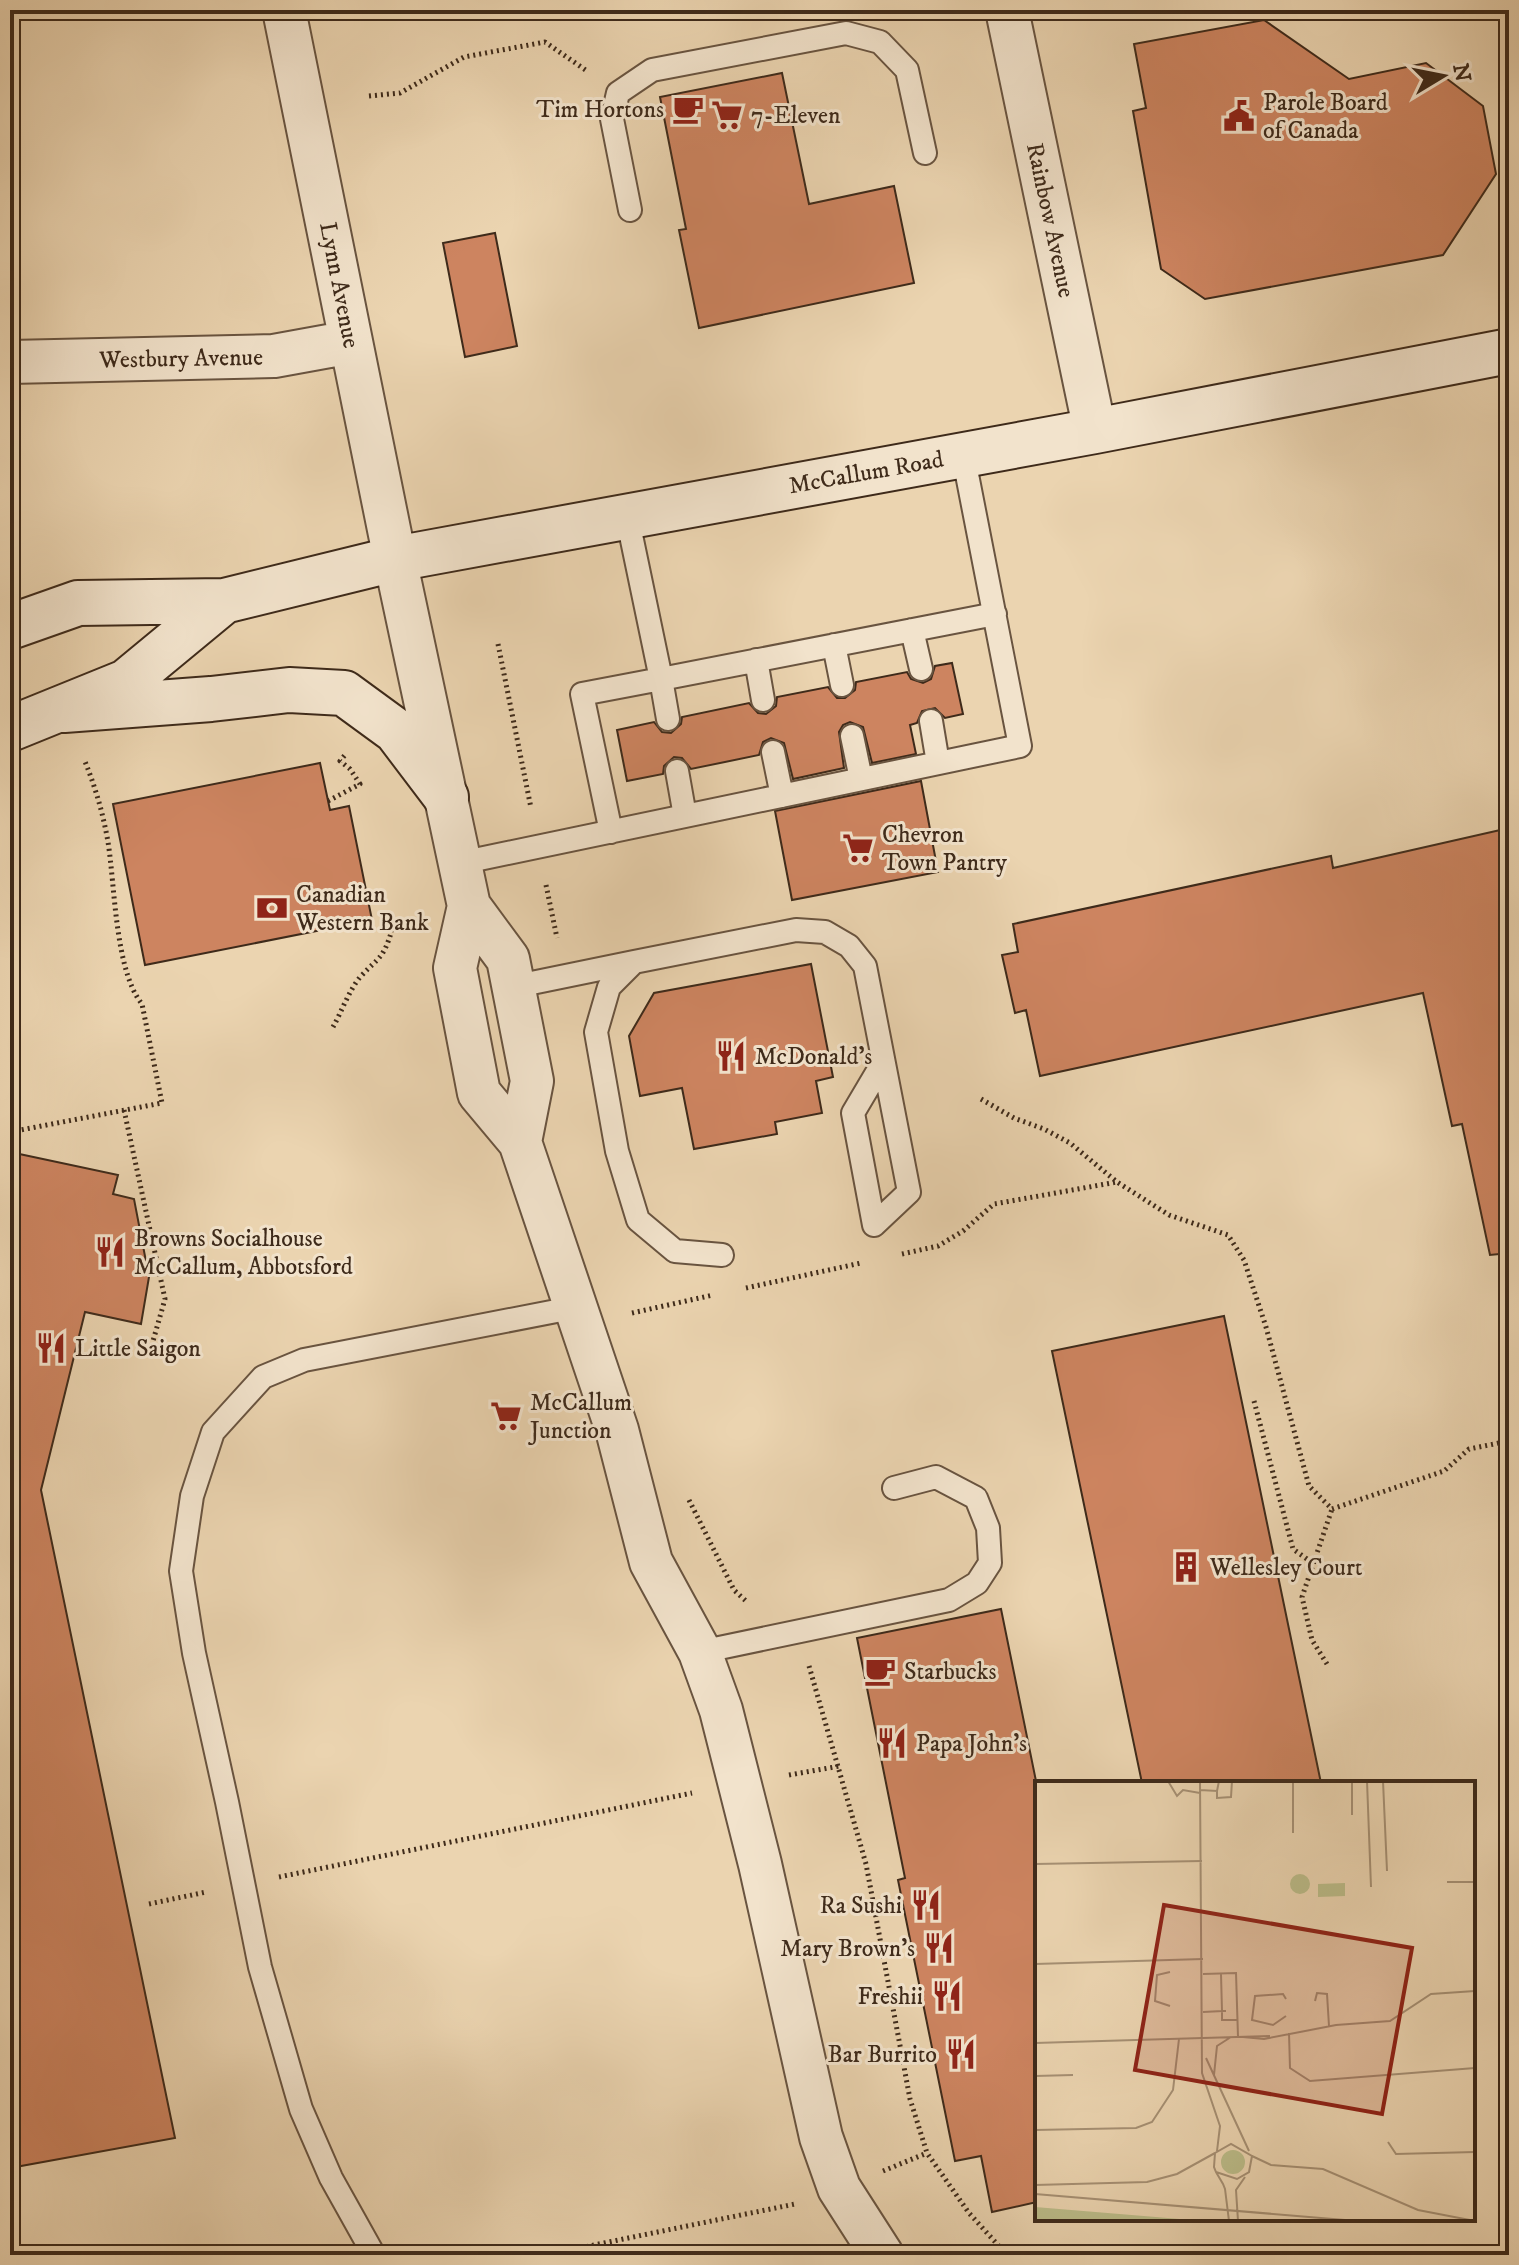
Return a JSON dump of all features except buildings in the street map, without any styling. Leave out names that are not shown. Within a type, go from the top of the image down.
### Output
[{"type":"main road","name":"McCallum Road","points":[[10,627],[78,603],[224,601],[395,559],[1095,431],[1509,351]]},
{"type":"main road","name":"McCallum Road","points":[[10,729],[64,710],[126,682],[224,601]]},
{"type":"main road","points":[[64,710],[289,690],[344,693],[396,731],[446,797]]},
{"type":"street","name":"Lynn Avenue","points":[[284,10],[469,906]]},
{"type":"street","name":"Rainbow Avenue","points":[[1007,10],[1095,431]]},
{"type":"street","name":"Westbury Avenue","points":[[10,362],[274,356],[351,342]]},
{"type":"street","points":[[469,906],[508,959],[532,1081],[520,1142]]},
{"type":"street","points":[[469,906],[455,968],[479,1093],[520,1142],[617,1430],[651,1562],[700,1652],[721,1710],[821,2137],[839,2188],[882,2255]]},
{"type":"lane","points":[[630,210],[612,119],[618,93],[652,70],[846,33],[880,42],[907,70],[925,153]]},
{"type":"lane","points":[[460,863],[1020,746],[963,454]]},
{"type":"lane","points":[[627,516],[668,719]]},
{"type":"lane","points":[[611,832],[582,694],[995,614]]},
{"type":"lane","points":[[912,630],[921,669]]},
{"type":"lane","points":[[834,645],[842,685]]},
{"type":"lane","points":[[756,660],[763,700]]},
{"type":"lane","points":[[931,721],[938,763]]},
{"type":"lane","points":[[852,736],[861,779]]},
{"type":"lane","points":[[773,752],[782,796]]},
{"type":"lane","points":[[677,771],[685,816]]},
{"type":"lane","points":[[512,987],[796,930],[825,932],[849,946],[865,966],[909,1192],[874,1225],[853,1113],[882,1064]]},
{"type":"lane","points":[[634,962],[609,987],[596,1032],[617,1151],[638,1220],[675,1251],[722,1255]]},
{"type":"lane","points":[[374,2255],[331,2178],[301,2109],[260,1967],[194,1653],[181,1571],[192,1496],[213,1432],[263,1377],[304,1360],[577,1307]]},
{"type":"lane","points":[[700,1652],[949,1600],[977,1583],[990,1563],[988,1528],[976,1498],[936,1477],[894,1488]]},
{"type":"path","points":[[369,96],[400,93],[464,57],[545,42],[618,93]]},
{"type":"path","points":[[498,644],[564,976]]},
{"type":"path","points":[[10,1132],[162,1103],[142,1004],[132,991],[118,929],[107,841],[96,787],[64,710]]},
{"type":"path","points":[[328,801],[360,784],[350,769]]},
{"type":"path","points":[[333,1027],[360,978],[386,950],[392,930],[412,926]]},
{"type":"path","points":[[981,1099],[1014,1118],[1070,1143],[1117,1182],[1169,1215],[1228,1235],[1244,1260],[1266,1327],[1309,1486],[1332,1509]]},
{"type":"path","points":[[124,1110],[165,1299],[151,1348]]},
{"type":"path","points":[[894,1255],[938,1246],[963,1231],[994,1204],[1117,1182]]},
{"type":"path","points":[[731,1291],[865,1262]]},
{"type":"path","points":[[632,1313],[716,1294]]},
{"type":"path","points":[[627,1300],[636,1327]]},
{"type":"path","points":[[1254,1401],[1293,1549],[1314,1564]]},
{"type":"path","points":[[1332,1509],[1444,1471],[1469,1449],[1509,1441]]},
{"type":"path","points":[[682,1487],[734,1590],[808,1663],[866,1864],[910,2099],[927,2153],[969,2213],[1007,2255]]},
{"type":"path","points":[[1327,1664],[1312,1640],[1302,1597],[1332,1509]]},
{"type":"path","points":[[149,1904],[840,1766]]},
{"type":"path","points":[[545,2255],[793,2204],[927,2153]]},
{"type":"place","name":"Tim Hortons","points":[[688,109]]},
{"type":"place","name":"7-Eleven","points":[[727,115]]},
{"type":"place","name":"Parole Board of Canada","points":[[1239,116]]},
{"type":"place","name":"Chevron Town Pantry","points":[[858,848]]},
{"type":"place","name":"Canadian Western Bank","points":[[272,908]]},
{"type":"place","name":"McDonald's","points":[[731,1056]]},
{"type":"place","name":"Browns Socialhouse McCallum, Abbotsford","points":[[110,1252]]},
{"type":"place","name":"Little Saigon","points":[[51,1348]]},
{"type":"place","name":"McCallum Junction","points":[[506,1416]]},
{"type":"place","name":"Wellesley Court","points":[[1186,1567]]},
{"type":"place","name":"Starbucks","points":[[880,1671]]},
{"type":"place","name":"Papa John's","points":[[892,1743]]},
{"type":"place","name":"Ra Sushi","points":[[926,1905]]},
{"type":"place","name":"Mary Brown's","points":[[939,1948]]},
{"type":"place","name":"Freshii","points":[[947,1996]]},
{"type":"place","name":"Bar Burrito","points":[[961,2054]]}]
